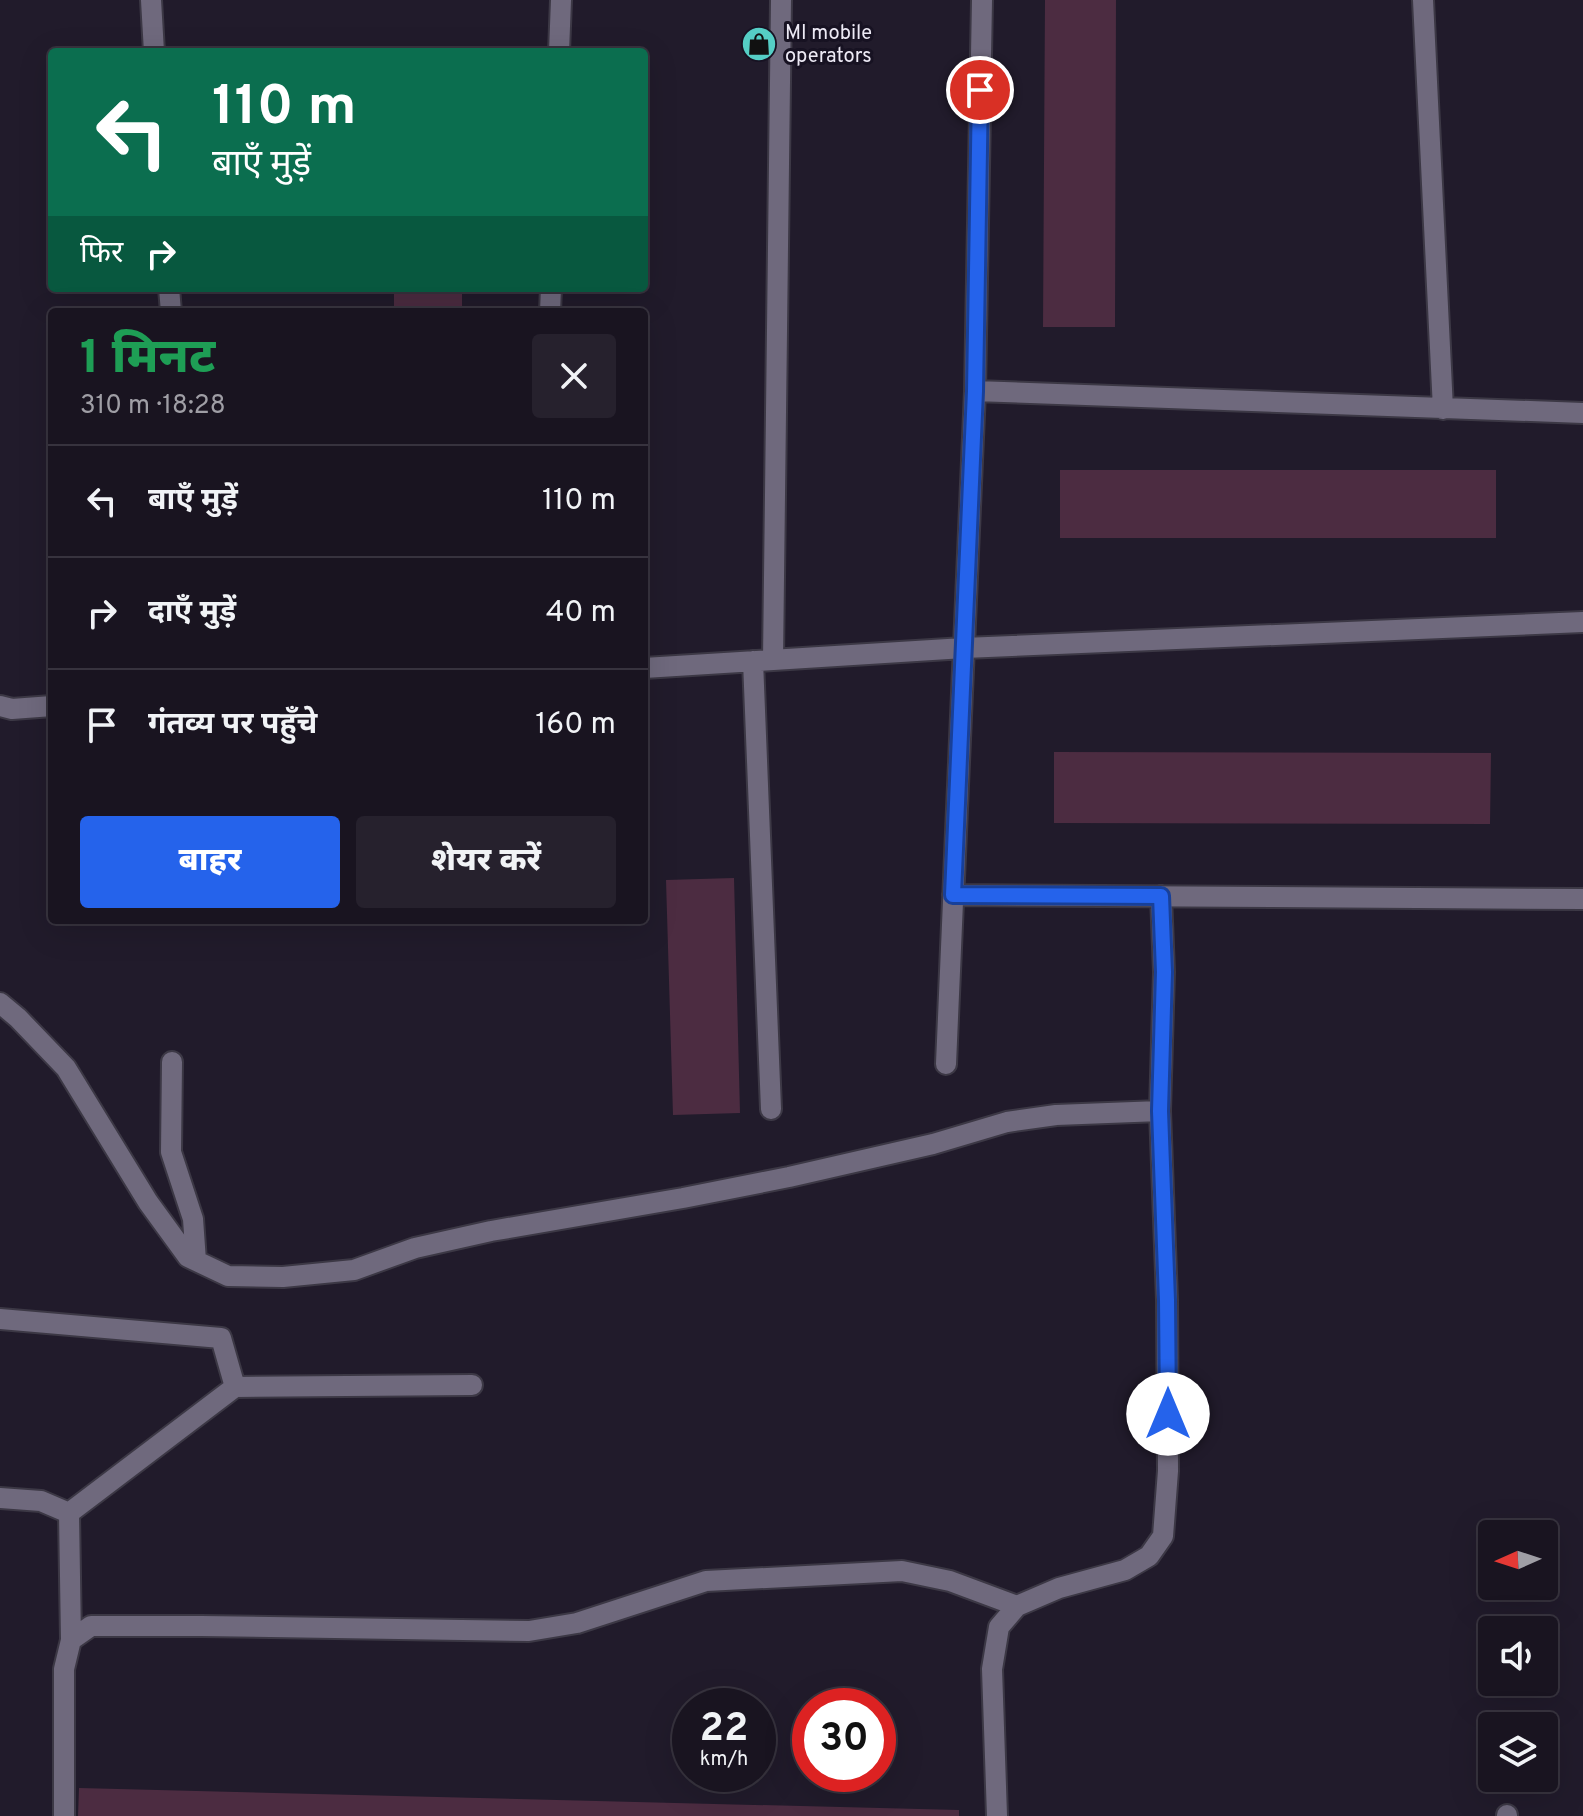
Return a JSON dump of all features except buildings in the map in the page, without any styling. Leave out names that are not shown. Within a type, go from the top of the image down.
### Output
[{"type":"street","points":[[151,0],[154,48]]},
{"type":"street","points":[[559,48],[561,0]]},
{"type":"street","points":[[771,1109],[763,660],[781,0]]},
{"type":"street","points":[[946,1064],[975,391],[982,0]]},
{"type":"street","points":[[1423,0],[1443,409]]},
{"type":"street","points":[[975,391],[1583,413]]},
{"type":"street","points":[[648,668],[964,648],[1583,622]]},
{"type":"street","points":[[0,706],[12,709],[48,706]]},
{"type":"street","points":[[953,895],[1583,899]]},
{"type":"street","points":[[997,1816],[992,1669],[999,1627],[1017,1606],[1059,1588],[1125,1570],[1149,1556],[1163,1536],[1168,1471],[1160,1111],[1164,972],[1161,896]]},
{"type":"street","points":[[0,1003],[66,1068],[148,1202],[188,1257],[228,1276],[283,1277],[354,1270],[415,1248],[491,1231],[789,1177],[933,1144],[1007,1122],[1056,1115],[1160,1111]]},
{"type":"street","points":[[172,1062],[171,1152],[193,1219],[196,1261]]},
{"type":"street","points":[[0,1319],[221,1338],[235,1387]]},
{"type":"street","points":[[69,1513],[235,1387],[472,1385]]},
{"type":"street","points":[[0,1498],[41,1501],[69,1513]]},
{"type":"street","points":[[64,1816],[64,1669],[71,1640],[69,1513]]},
{"type":"street","points":[[71,1640],[91,1626],[529,1631],[577,1623],[706,1581],[902,1571],[950,1581],[1017,1606]]},
{"type":"place","name":"MI mobile operators","points":[[759,44]]},
{"type":"route","points":[[980,90],[975,391],[953,895],[1161,896],[1164,972],[1160,1111],[1168,1414]]}]
